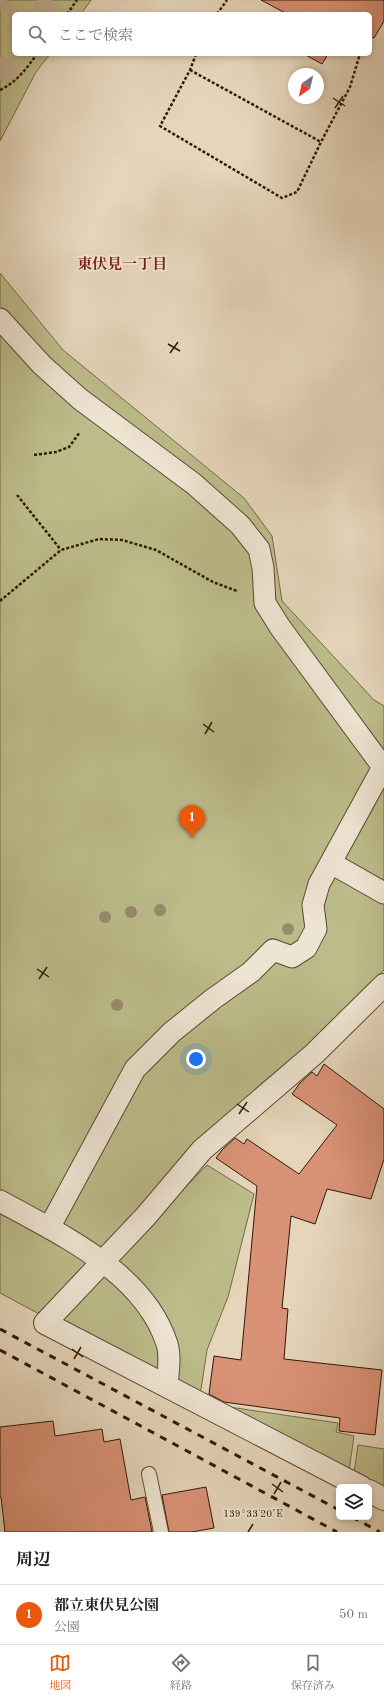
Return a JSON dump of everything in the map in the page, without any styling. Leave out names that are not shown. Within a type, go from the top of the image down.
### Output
[{"type":"street","points":[[0,319],[42,365],[80,399],[194,484],[240,525],[259,549],[263,568],[265,603],[280,628],[383,767],[319,884],[313,904],[316,929],[306,948],[292,957],[273,950],[251,972],[213,999],[172,1032],[135,1070],[49,1228]]},
{"type":"street","points":[[331,863],[384,893]]},
{"type":"street","points":[[355,1484],[45,1323],[146,1216],[202,1150],[314,1054],[384,985]]},
{"type":"street","points":[[0,1201],[82,1247],[102,1262],[135,1292],[157,1320],[167,1345],[169,1364],[167,1386]]},
{"type":"street","points":[[372,1493],[384,1499]]},
{"type":"lane","points":[[149,1474],[161,1532]]},
{"type":"path","points":[[68,12],[77,0]]},
{"type":"path","points":[[218,12],[227,0]]},
{"type":"path","points":[[0,90],[10,86],[21,76],[36,56]]},
{"type":"path","points":[[195,56],[190,70],[160,126],[282,198],[297,192],[350,87],[359,56]]},
{"type":"path","points":[[190,70],[321,142]]},
{"type":"path","points":[[34,455],[56,452],[69,448],[96,411]]},
{"type":"path","points":[[17,495],[61,550]]},
{"type":"path","points":[[0,601],[61,550],[99,539],[122,540],[156,550],[212,582],[265,603]]},
{"type":"shaded area","points":[[0,0],[91,0],[82,12],[12,12],[12,56],[48,56],[36,72],[0,141]]},
{"type":"shaded area","points":[[0,273],[63,350],[244,498],[272,536],[282,601],[374,700],[384,706],[384,970],[41,1315],[0,1293]]},
{"type":"shaded area","points":[[207,1165],[254,1194],[228,1297],[207,1350],[200,1396],[56,1321]]},
{"type":"shaded area","points":[[209,1404],[338,1423],[336,1432],[354,1436],[349,1471]]},
{"type":"shaded area","points":[[358,1445],[384,1449],[384,1489],[354,1473]]},
{"type":"building","points":[[261,0],[384,0],[384,21],[374,38],[372,37],[372,12],[283,12]]},
{"type":"building","points":[[308,56],[327,56],[322,64]]},
{"type":"building","points":[[324,1064],[384,1109],[384,1159],[371,1199],[327,1189],[315,1224],[291,1216],[282,1308],[288,1309],[284,1359],[382,1370],[375,1435],[339,1431],[340,1418],[224,1402],[209,1394],[214,1356],[241,1360],[257,1186],[216,1158],[235,1138],[244,1144],[247,1139],[299,1174],[337,1125],[292,1094],[300,1083],[312,1072],[317,1076]]},
{"type":"building","points":[[53,1421],[55,1436],[102,1429],[104,1442],[120,1439],[131,1500],[145,1497],[152,1532],[5,1532],[0,1497],[0,1427]]},
{"type":"building","points":[[206,1487],[214,1528],[192,1532],[169,1532],[162,1495]]},
{"type":"tunnel","points":[[0,10],[6,0]]},
{"type":"tunnel","points":[[43,12],[52,0]]},
{"type":"tunnel","points":[[0,79],[15,56]]},
{"type":"railway","points":[[0,1329],[336,1508]]},
{"type":"railway","points":[[0,1350],[337,1532]]},
{"type":"railway","points":[[358,1520],[380,1532]]},
{"type":"place","name":"都立東伏見公園","points":[[192,838]]},
{"type":"district","name":"東伏見一丁目","points":[[122,264]]}]
